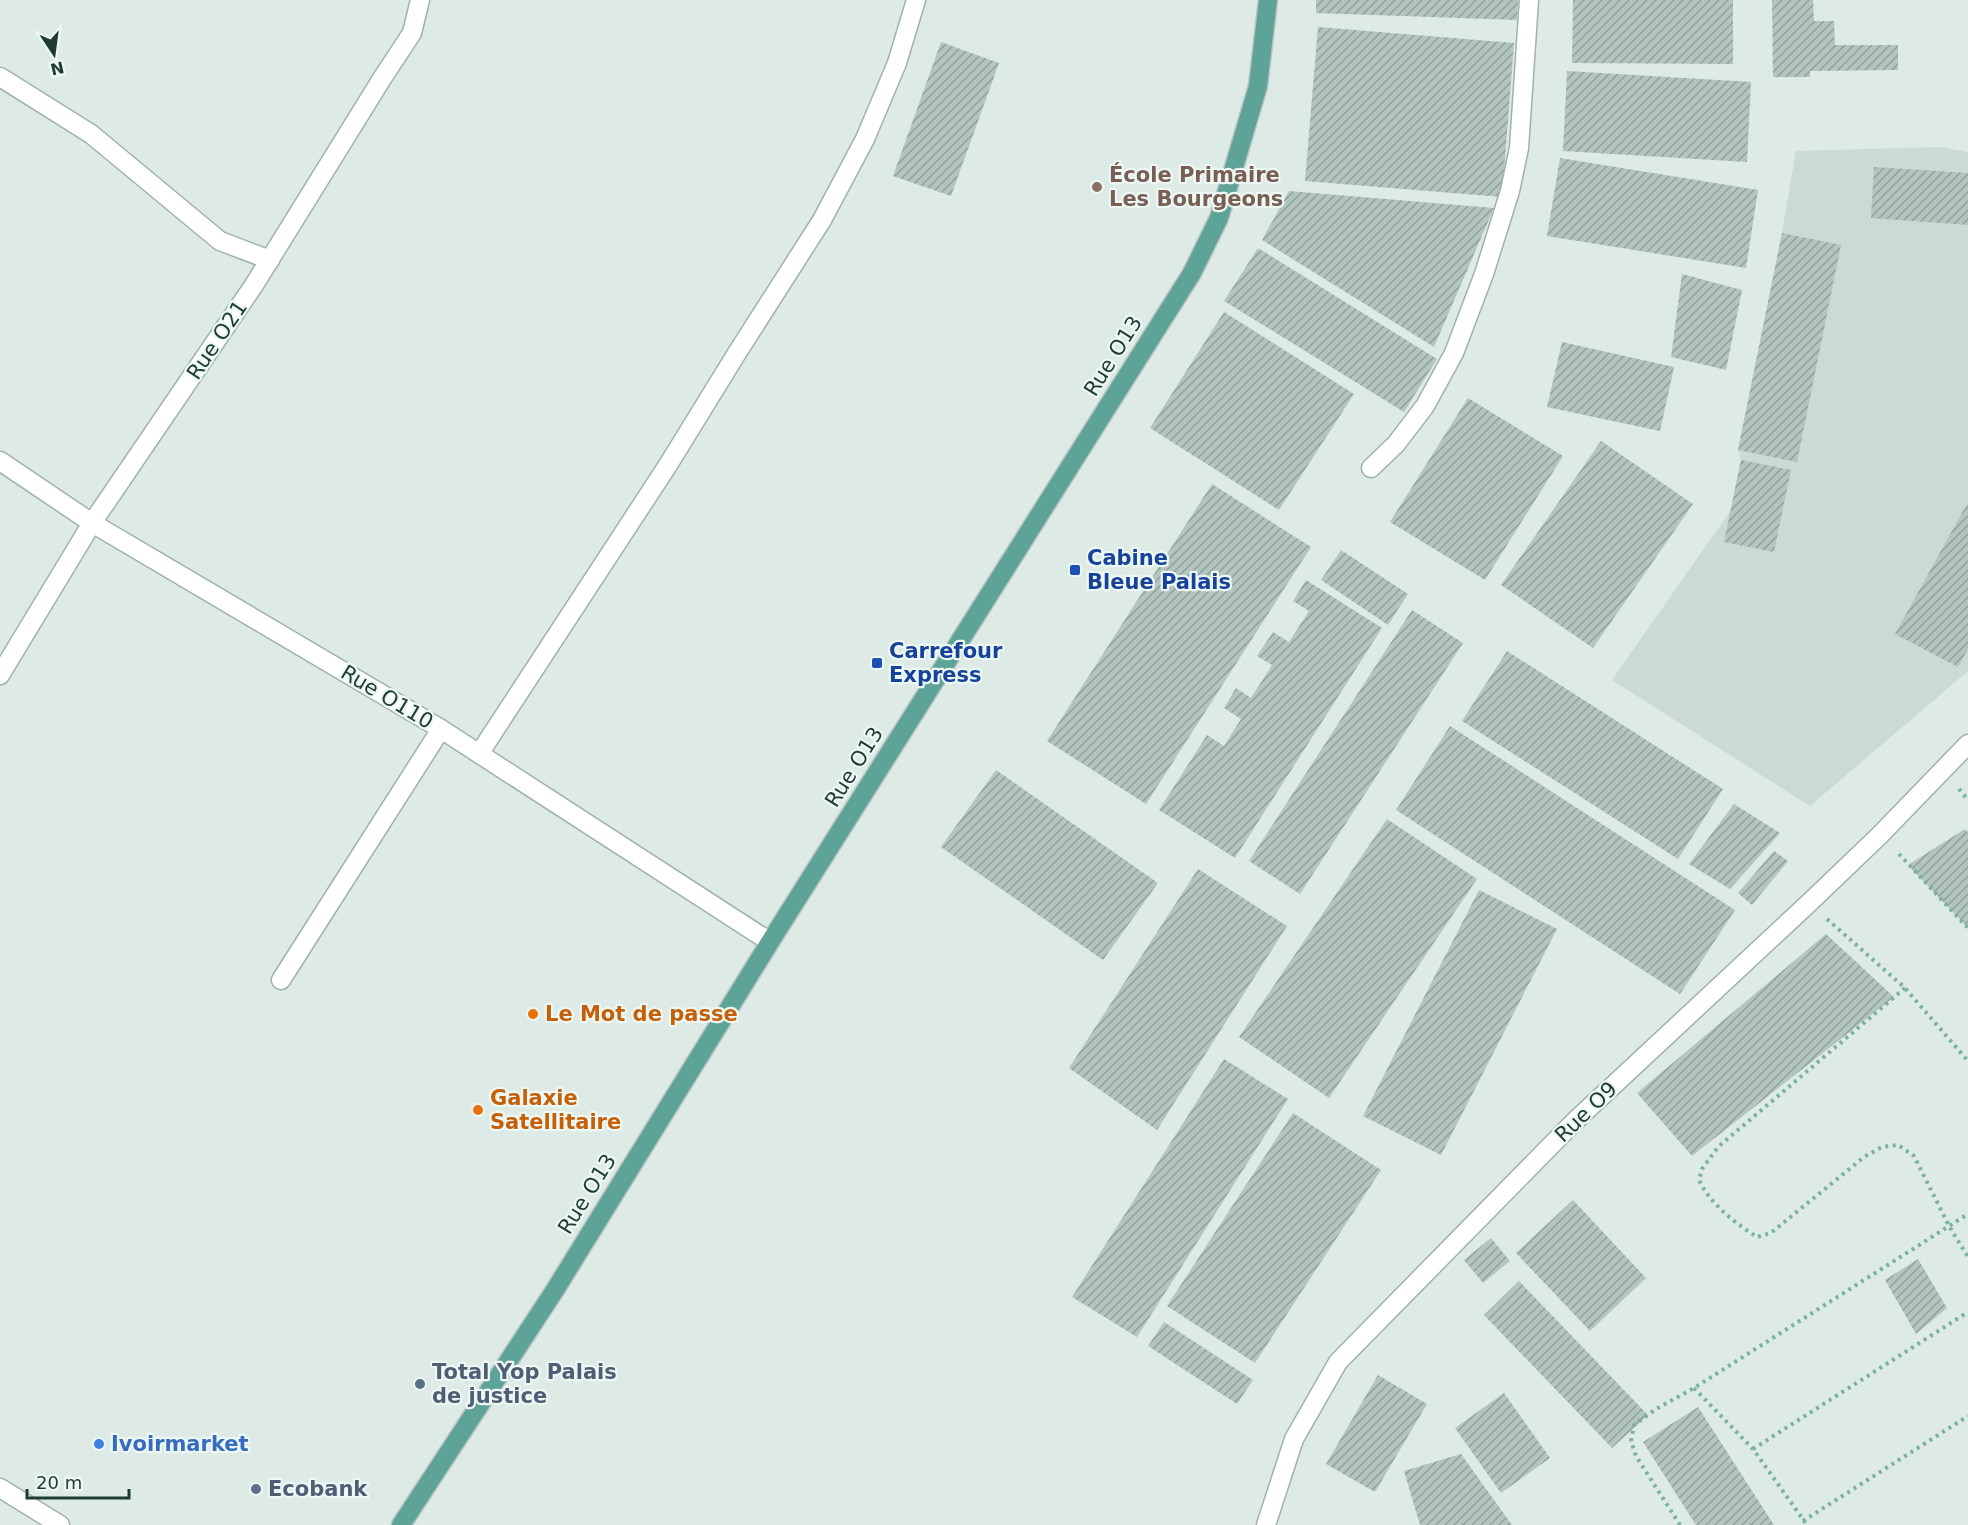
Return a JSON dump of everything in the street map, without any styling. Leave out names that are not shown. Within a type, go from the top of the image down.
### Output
[{"type":"main road","name":"Rue O13","points":[[401,1525],[560,1281],[770,942],[1192,273],[1219,218],[1255,96],[1268,0]]},
{"type":"street","name":"Rue O21","points":[[0,675],[92,523],[270,260],[412,33],[420,0]]},
{"type":"street","points":[[479,754],[668,465],[736,353],[822,220],[865,139],[893,74],[916,0]]},
{"type":"street","points":[[1371,468],[1396,444],[1425,406],[1454,353],[1484,274],[1510,191],[1519,148],[1529,0]]},
{"type":"street","points":[[0,78],[91,134],[220,241],[270,260]]},
{"type":"street","name":"Rue O110","points":[[0,461],[92,523],[441,729],[770,942]]},
{"type":"street","points":[[281,980],[441,729]]},
{"type":"street","name":"Rue O9","points":[[1266,1525],[1294,1439],[1338,1362],[1575,1121],[1880,835],[1968,744]]},
{"type":"street","points":[[2,1495],[60,1525]]},
{"type":"path","points":[[1880,835],[1968,928]]},
{"type":"path","points":[[1809,903],[1905,988],[1968,1061]]},
{"type":"path","points":[[1905,988],[1718,1147],[1702,1169],[1699,1180],[1709,1197],[1741,1227],[1757,1237],[1771,1233],[1864,1157],[1882,1147],[1898,1145],[1914,1155],[1968,1257]]},
{"type":"path","points":[[1680,1525],[1636,1456],[1631,1441],[1634,1425],[1968,1214]]},
{"type":"path","points":[[1753,1449],[1968,1312]]},
{"type":"path","points":[[1694,1388],[1753,1449],[1807,1525]]},
{"type":"path","points":[[1803,1521],[1968,1416]]},
{"type":"shaded area","points":[[1941,147],[1968,152],[1968,671],[1810,806],[1612,680],[1731,510],[1741,460],[1738,450],[1782,233],[1796,151]]},
{"type":"building","points":[[1316,0],[1518,0],[1517,20],[1316,13]]},
{"type":"building","points":[[1573,0],[1733,0],[1733,64],[1572,63]]},
{"type":"building","points":[[1772,0],[1813,0],[1814,21],[1834,21],[1835,45],[1898,45],[1898,70],[1810,71],[1810,77],[1773,77]]},
{"type":"building","points":[[1318,27],[1514,43],[1502,197],[1305,181]]},
{"type":"building","points":[[941,42],[999,63],[951,196],[893,176]]},
{"type":"building","points":[[1567,71],[1751,82],[1747,162],[1563,151]]},
{"type":"building","points":[[1560,158],[1758,190],[1746,268],[1547,236]]},
{"type":"building","points":[[1874,167],[1968,173],[1968,225],[1871,218]]},
{"type":"building","points":[[1289,191],[1494,208],[1434,347],[1262,240]]},
{"type":"building","points":[[1782,233],[1841,245],[1797,462],[1738,450]]},
{"type":"building","points":[[1258,248],[1437,359],[1404,412],[1224,301]]},
{"type":"building","points":[[1682,274],[1742,290],[1726,370],[1671,357]]},
{"type":"building","points":[[1224,312],[1354,394],[1279,510],[1150,428]]},
{"type":"building","points":[[1562,342],[1674,367],[1660,431],[1547,407]]},
{"type":"building","points":[[1468,398],[1563,456],[1485,580],[1390,522]]},
{"type":"building","points":[[1601,441],[1693,504],[1593,648],[1501,585]]},
{"type":"building","points":[[1741,460],[1791,470],[1774,552],[1724,542]]},
{"type":"building","points":[[1212,484],[1311,547],[1146,804],[1047,741]]},
{"type":"building","points":[[1968,502],[1968,649],[1958,667],[1895,634]]},
{"type":"building","points":[[1341,550],[1408,594],[1388,625],[1321,580]]},
{"type":"building","points":[[1306,580],[1382,628],[1235,858],[1159,810],[1207,735],[1224,746],[1241,719],[1224,708],[1236,688],[1251,698],[1272,665],[1257,656],[1273,632],[1289,642],[1309,611],[1293,601]]},
{"type":"building","points":[[1412,610],[1463,643],[1300,894],[1249,861]]},
{"type":"building","points":[[1507,651],[1723,789],[1678,859],[1462,721]]},
{"type":"building","points":[[1450,726],[1735,910],[1680,994],[1396,810]]},
{"type":"building","points":[[996,770],[1158,883],[1103,960],[941,847]]},
{"type":"building","points":[[1734,804],[1780,833],[1730,889],[1689,864]]},
{"type":"building","points":[[1387,819],[1477,879],[1329,1098],[1239,1037]]},
{"type":"building","points":[[1965,829],[1968,832],[1968,928],[1908,865]]},
{"type":"building","points":[[1774,851],[1788,861],[1752,905],[1738,893]]},
{"type":"building","points":[[1198,869],[1287,926],[1157,1130],[1069,1068]]},
{"type":"building","points":[[1479,890],[1557,929],[1441,1155],[1363,1116]]},
{"type":"building","points":[[1826,934],[1894,997],[1692,1156],[1637,1093]]},
{"type":"building","points":[[1224,1059],[1288,1099],[1137,1337],[1072,1297]]},
{"type":"building","points":[[1293,1113],[1381,1170],[1255,1363],[1167,1306]]},
{"type":"building","points":[[1573,1200],[1646,1278],[1590,1331],[1516,1253]]},
{"type":"building","points":[[1491,1238],[1510,1261],[1483,1283],[1464,1260]]},
{"type":"building","points":[[1918,1259],[1947,1308],[1916,1334],[1885,1280]]},
{"type":"building","points":[[1519,1281],[1648,1415],[1612,1448],[1484,1315]]},
{"type":"building","points":[[1164,1322],[1253,1380],[1237,1404],[1148,1346]]},
{"type":"building","points":[[1378,1375],[1427,1404],[1375,1492],[1326,1464]]},
{"type":"building","points":[[1504,1393],[1550,1458],[1501,1493],[1455,1428]]},
{"type":"building","points":[[1698,1407],[1774,1525],[1696,1525],[1643,1442]]},
{"type":"building","points":[[1461,1454],[1512,1525],[1420,1525],[1404,1471]]},
{"type":"place","name":"École Primaire Les Bourgeons","points":[[1097,187]]},
{"type":"place","name":"Cabine Bleue Palais","points":[[1075,570]]},
{"type":"place","name":"Carrefour Express","points":[[877,663]]},
{"type":"place","name":"Le Mot de passe","points":[[533,1014]]},
{"type":"place","name":"Galaxie Satellitaire","points":[[478,1110]]},
{"type":"place","name":"Total Yop Palais de justice","points":[[420,1384]]},
{"type":"place","name":"Ivoirmarket","points":[[99,1444]]},
{"type":"place","name":"Ecobank","points":[[256,1489]]}]
